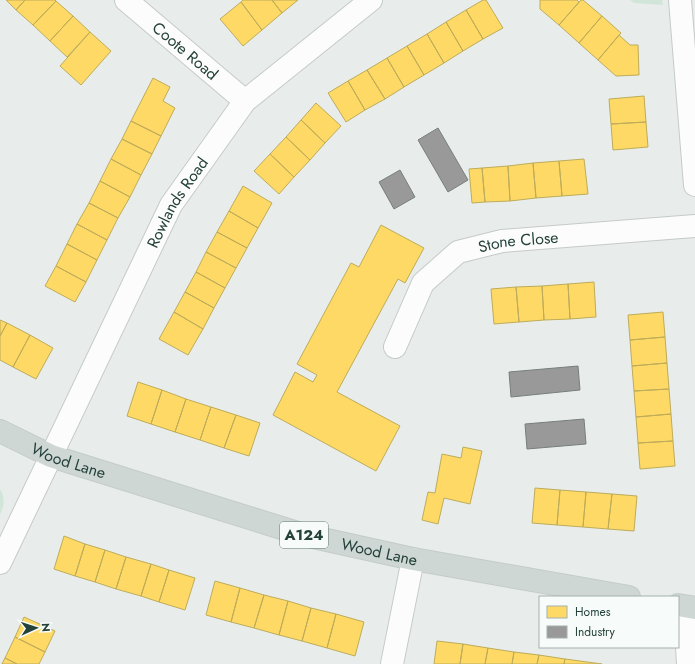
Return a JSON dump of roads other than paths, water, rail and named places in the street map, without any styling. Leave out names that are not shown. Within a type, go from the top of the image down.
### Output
[{"type":"main road","name":"Wood Lane","points":[[0,431],[50,456],[304,535],[413,559],[623,596]]},
{"type":"street","name":"Coote Road","points":[[126,0],[245,101]]},
{"type":"street","name":"Rowlands Road","points":[[0,563],[171,205],[245,101],[371,0]]},
{"type":"street","points":[[680,0],[695,185]]},
{"type":"street","name":"Stone Close","points":[[395,347],[423,283],[458,252],[502,241],[695,226]]},
{"type":"street","points":[[392,664],[413,559]]},
{"type":"street","points":[[687,607],[688,664]]}]
